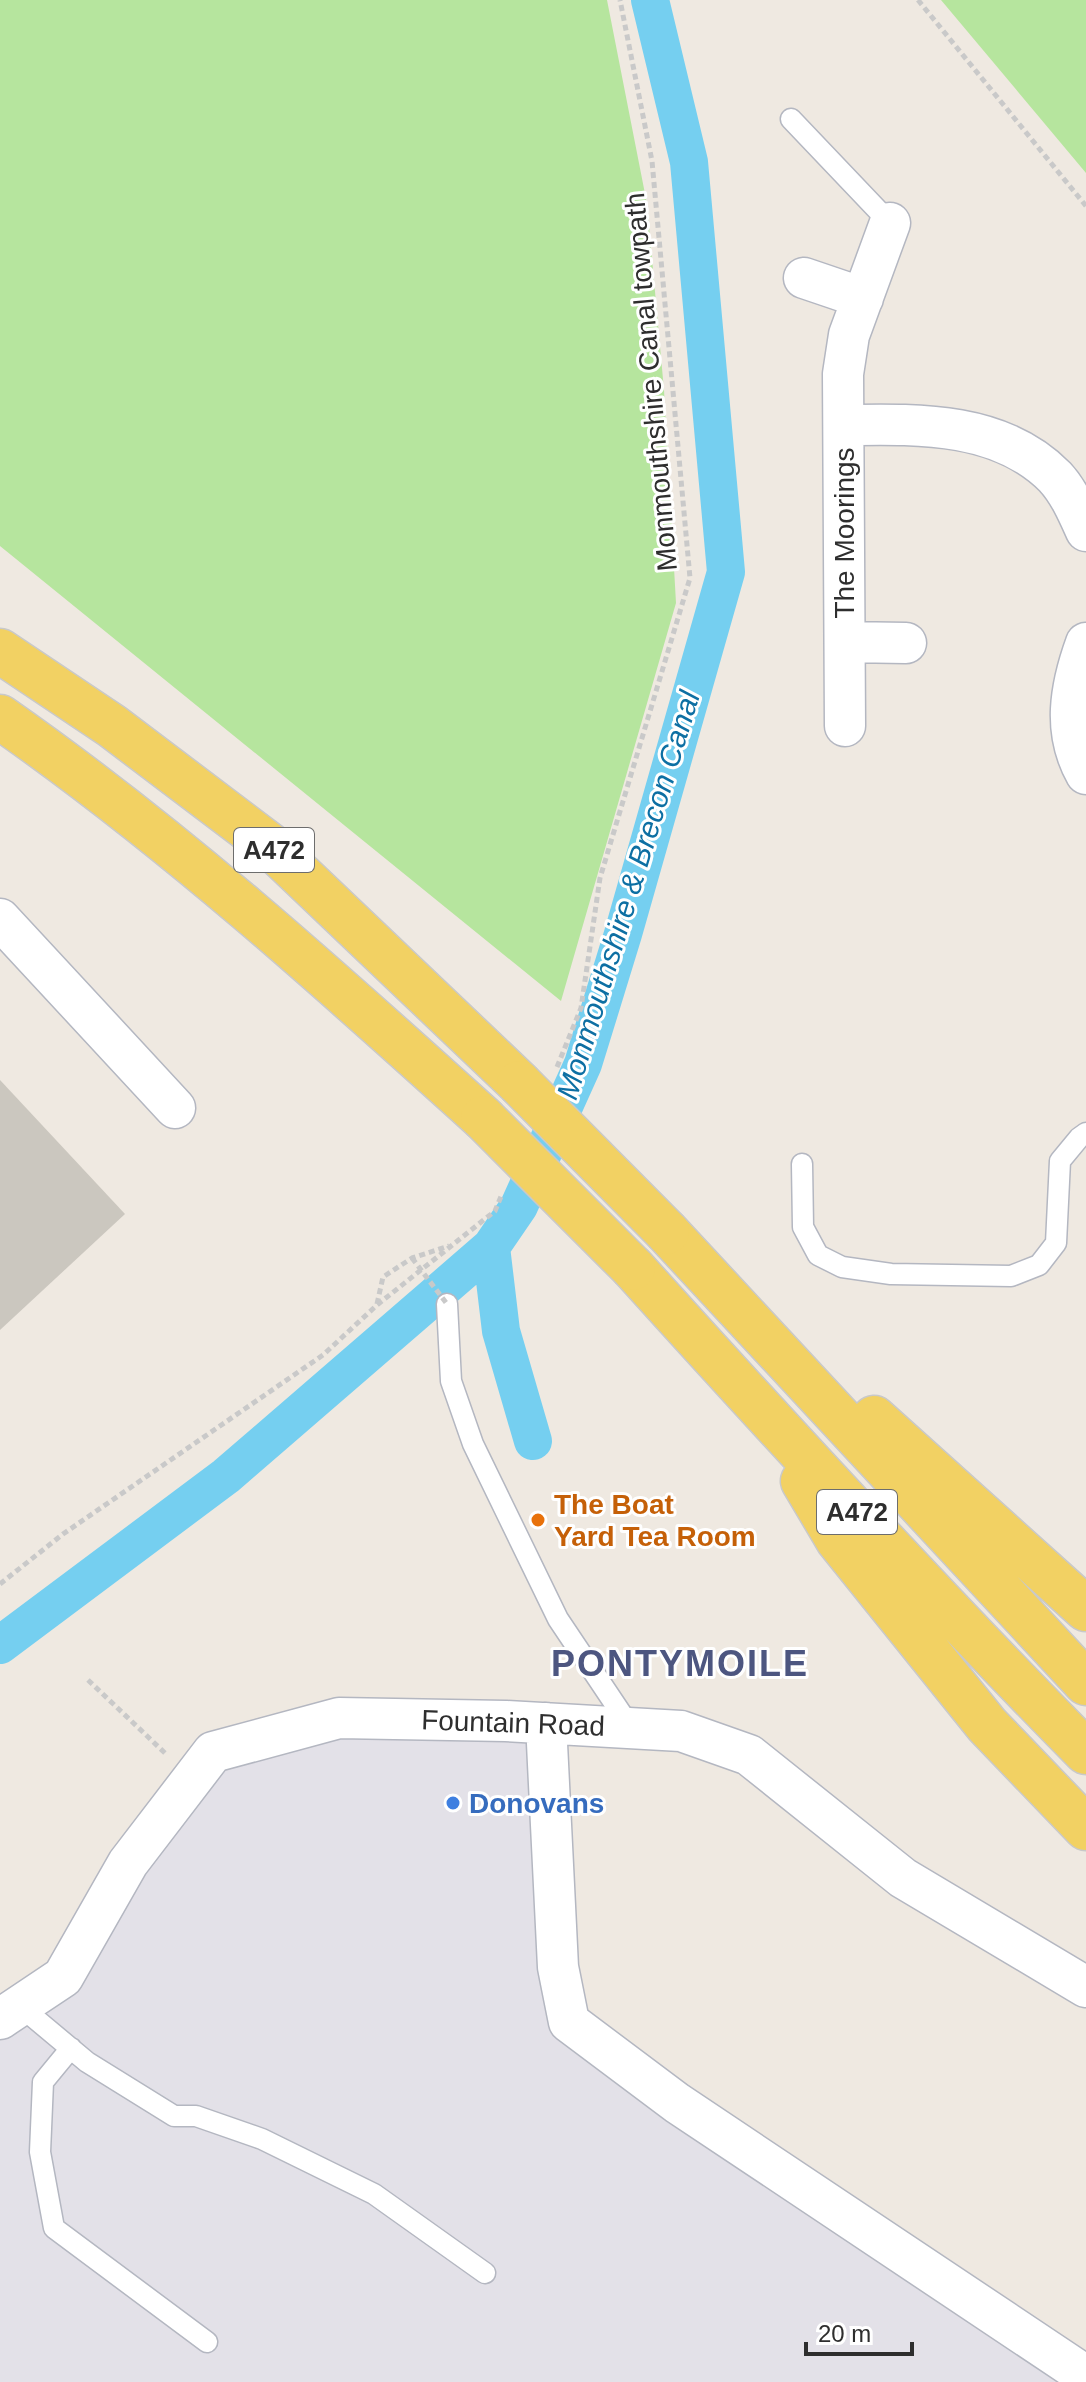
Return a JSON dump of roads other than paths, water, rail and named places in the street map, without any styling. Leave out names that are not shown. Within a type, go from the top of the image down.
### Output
[{"type":"main road","name":"A472","points":[[0,651],[112,726],[268,844],[536,1080],[667,1232],[1086,1683]]},
{"type":"main road","name":"A472","points":[[0,717],[110,797],[236,899],[483,1118],[633,1268],[760,1409],[1086,1752]]},
{"type":"main road","points":[[667,1232],[1086,1609]]},
{"type":"main road","points":[[760,1409],[838,1540],[987,1725],[1086,1828]]},
{"type":"street","name":"The Moorings","points":[[845,726],[843,374],[849,335],[890,223]]},
{"type":"street","points":[[804,278],[863,298]]},
{"type":"street","name":"The Moorings","points":[[844,425],[918,424],[961,430],[997,440],[1029,458],[1055,478],[1086,531]]},
{"type":"street","name":"The Moorings","points":[[845,642],[906,643]]},
{"type":"street","points":[[1086,643],[1071,691],[1071,729],[1078,760],[1086,774]]},
{"type":"street","points":[[0,919],[175,1108]]},
{"type":"street","name":"Fountain Road","points":[[10,2012],[63,1977],[128,1863],[213,1752],[339,1718],[546,1723],[681,1731],[749,1755],[903,1878],[1086,1987]]},
{"type":"street","points":[[546,1723],[558,1967],[569,2022],[677,2103],[1086,2376]]},
{"type":"lane","points":[[791,119],[890,223]]},
{"type":"lane","points":[[802,1164],[803,1227],[818,1255],[842,1267],[891,1274],[1011,1276],[1039,1265],[1056,1243],[1060,1161],[1086,1133]]},
{"type":"lane","points":[[447,1304],[451,1381],[473,1444],[558,1619],[631,1728]]},
{"type":"lane","points":[[10,2012],[174,2116],[196,2116],[262,2139],[374,2194],[485,2273]]},
{"type":"lane","points":[[71,2048],[43,2082],[40,2152],[54,2228],[207,2342]]},
{"type":"waterway","name":"Monmouthshire & Brecon Canal","points":[[0,1645],[226,1476],[491,1247],[519,1206],[583,1064],[726,572],[689,162],[650,0]]},
{"type":"waterway","points":[[491,1247],[501,1331],[533,1441]]},
{"type":"place","name":"The Boat Yard Tea Room","points":[[538,1520]]},
{"type":"place","name":"Donovans","points":[[453,1803]]},
{"type":"district","name":"PONTYMOILE","points":[[680,1663]]}]
